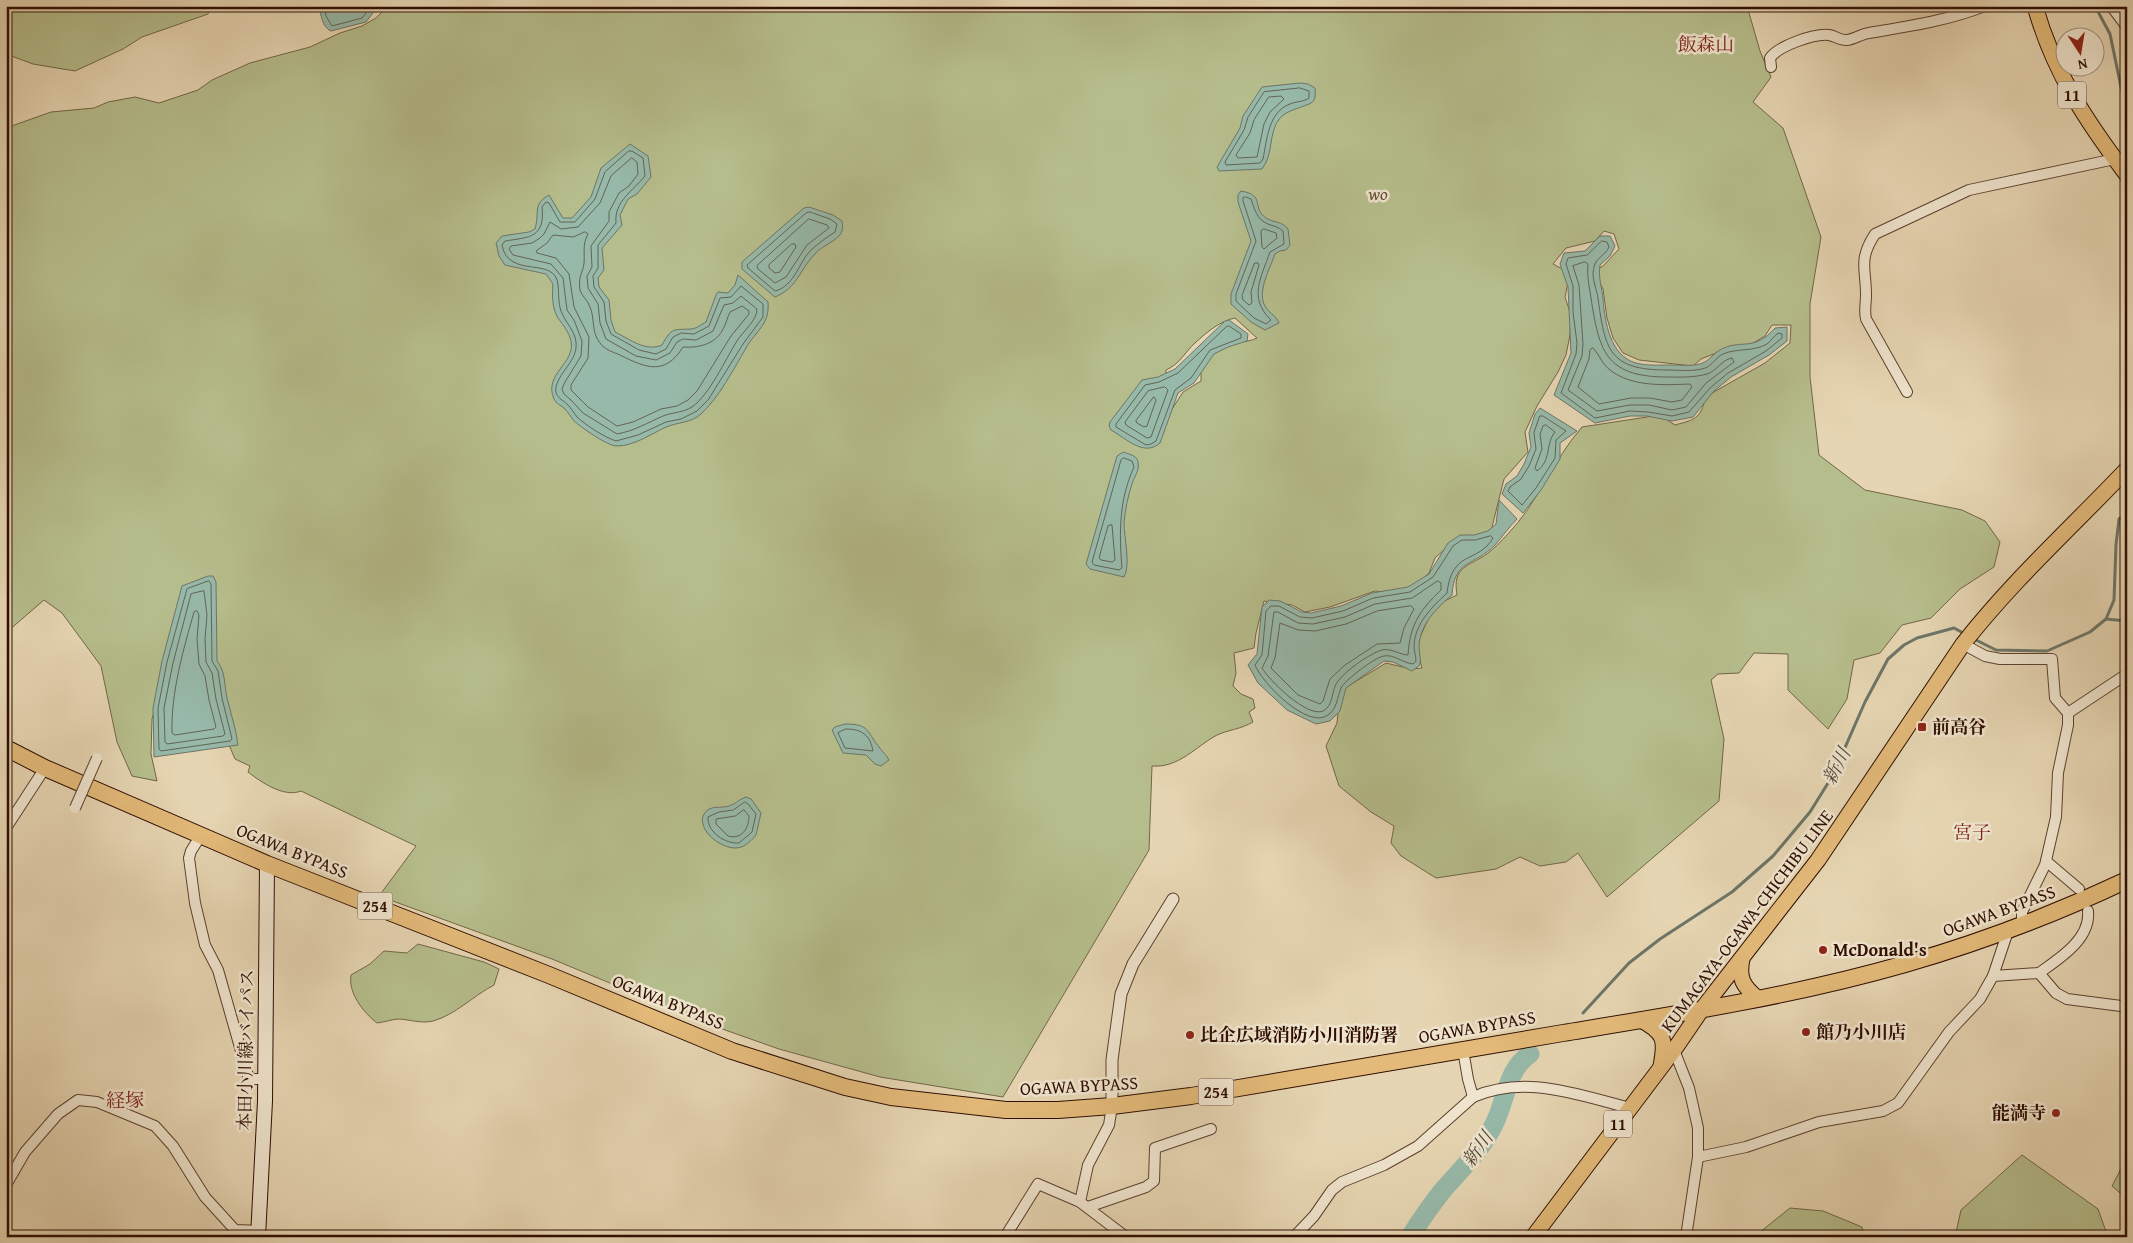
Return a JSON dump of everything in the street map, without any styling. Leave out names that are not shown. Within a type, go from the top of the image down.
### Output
[{"type":"highway","name":"OGAWA BYPASS","points":[[6,748],[45,768],[267,864],[549,975],[732,1051],[845,1087],[891,1097],[1006,1110],[1058,1110],[1112,1106],[1191,1096],[1641,1020],[1834,983],[1904,965],[2015,929],[2127,880]]},
{"type":"main road","name":"11","points":[[2035,6],[2053,59],[2068,88],[2127,175]]},
{"type":"main road","name":"KUMAGAYA-OGAWA-CHICHIBU LINE","points":[[1533,1237],[1674,1050],[1702,1009],[1818,860],[1964,644],[2015,582],[2127,469]]},
{"type":"main road","name":"本田小川線バイパス","points":[[258,1234],[265,1079],[267,864]]},
{"type":"main road","points":[[1742,959],[1741,980],[1744,987],[1757,998]]},
{"type":"main road","points":[[1641,1020],[1656,1028],[1660,1033],[1664,1050],[1661,1067]]},
{"type":"street","points":[[1771,67],[1770,58],[1774,52],[1813,37],[1827,35],[1846,41],[1866,33],[1951,18],[1985,6]]},
{"type":"street","points":[[2111,6],[2127,27]]},
{"type":"street","points":[[1907,392],[1866,319],[1863,262],[1868,246],[1876,234],[1969,190],[2115,159]]},
{"type":"street","points":[[1698,1157],[1746,1147],[1819,1122],[1883,1111],[1898,1103],[1949,1032],[1980,1000],[1993,976],[2046,861],[2056,817],[2058,773],[2068,725],[2068,713],[2055,698],[2052,659],[2000,659],[1985,656],[1964,644]]},
{"type":"street","points":[[2068,713],[2127,674]]},
{"type":"street","points":[[76,808],[97,758]]},
{"type":"street","points":[[6,828],[45,768]]},
{"type":"street","points":[[201,835],[189,858],[195,903],[205,945],[218,970],[249,1078],[265,1079]]},
{"type":"street","points":[[2046,861],[2079,888]]},
{"type":"street","points":[[1084,1204],[1088,1166],[1109,1125],[1112,1106],[1112,1060],[1121,994],[1133,964],[1173,899]]},
{"type":"street","points":[[1993,976],[2039,973],[2056,962],[2079,939],[2087,926],[2088,911]]},
{"type":"street","points":[[2039,973],[2056,993],[2067,999],[2121,1006],[2127,1009]]},
{"type":"street","points":[[1464,1050],[1468,1079],[1474,1097]]},
{"type":"street","points":[[1674,1050],[1689,1088],[1698,1128],[1698,1157],[1686,1237]]},
{"type":"street","points":[[1294,1237],[1314,1216],[1332,1190],[1342,1182],[1384,1165],[1418,1146],[1474,1097],[1498,1089],[1539,1086],[1630,1108]]},
{"type":"street","points":[[6,1185],[25,1152],[58,1114],[78,1100],[97,1102],[155,1126],[173,1146],[205,1197],[234,1230],[258,1234]]},
{"type":"street","points":[[1084,1204],[1146,1187],[1154,1181],[1155,1148],[1211,1128]]},
{"type":"street","points":[[1005,1237],[1038,1184],[1084,1204],[1126,1237]]},
{"type":"green space","points":[[6,6],[210,6],[208,14],[142,37],[123,49],[75,71],[33,64],[6,54]]},
{"type":"green space","name":"wo","points":[[388,6],[1747,6],[1760,51],[1771,77],[1753,102],[1783,128],[1821,237],[1810,304],[1810,377],[1819,455],[1865,490],[1962,510],[1985,521],[2000,542],[1994,567],[1960,589],[1931,618],[1902,625],[1880,653],[1854,660],[1847,699],[1828,729],[1788,690],[1788,654],[1754,653],[1739,673],[1718,674],[1711,680],[1724,739],[1719,801],[1607,897],[1578,853],[1566,862],[1540,866],[1520,857],[1496,869],[1436,878],[1401,856],[1391,843],[1394,826],[1371,812],[1339,786],[1326,746],[1337,723],[1340,691],[1386,663],[1411,669],[1422,668],[1416,646],[1434,606],[1457,595],[1457,578],[1463,568],[1492,550],[1518,523],[1562,453],[1582,427],[1660,415],[1675,425],[1692,420],[1702,410],[1705,397],[1765,363],[1790,343],[1791,325],[1772,325],[1765,336],[1743,349],[1726,349],[1701,359],[1693,366],[1639,360],[1623,353],[1613,338],[1607,318],[1603,289],[1594,271],[1603,266],[1619,249],[1614,234],[1604,231],[1595,241],[1566,248],[1553,264],[1570,273],[1565,297],[1571,315],[1566,355],[1537,406],[1525,432],[1528,452],[1504,479],[1490,535],[1456,539],[1435,558],[1429,573],[1415,586],[1397,594],[1375,591],[1330,607],[1305,612],[1292,605],[1264,601],[1254,648],[1234,653],[1236,673],[1233,686],[1241,694],[1253,699],[1255,708],[1249,712],[1253,722],[1217,735],[1186,756],[1170,764],[1152,766],[1149,850],[1003,1097],[880,1077],[779,1049],[711,1025],[552,959],[379,896],[416,846],[301,791],[294,793],[273,788],[248,772],[250,766],[235,759],[179,627],[152,719],[151,754],[157,781],[132,776],[117,742],[101,666],[62,613],[44,600],[8,631],[6,635],[6,128],[51,112],[94,108],[108,102],[135,97],[159,103],[198,90],[212,80],[250,63],[310,47],[340,33],[362,26],[376,18]],"holes":[[[1235,318],[1257,338],[1225,344],[1211,353],[1201,362],[1201,381],[1183,392],[1165,420],[1166,370],[1179,361],[1191,346],[1219,324]]]},
{"type":"green space","points":[[418,944],[484,962],[499,969],[494,985],[456,1010],[433,1021],[397,1019],[377,1023],[354,995],[351,975],[370,964],[384,951],[407,953]]},
{"type":"green space","points":[[2022,1155],[2098,1209],[2108,1237],[1955,1237],[1961,1210]]},
{"type":"green space","points":[[2127,1157],[2127,1199],[2112,1186]]},
{"type":"green space","points":[[1790,1208],[1823,1211],[1862,1227],[1864,1237],[1754,1237]]},
{"type":"water","points":[[319,6],[378,6],[366,22],[331,31],[324,24]]},
{"type":"water","points":[[1300,83],[1308,84],[1315,88],[1315,99],[1309,104],[1280,118],[1274,130],[1266,163],[1262,169],[1219,171],[1217,167],[1240,128],[1243,116],[1262,87]]},
{"type":"water","points":[[630,144],[648,156],[651,177],[637,194],[628,199],[620,215],[622,225],[602,248],[604,270],[598,278],[599,287],[609,300],[611,320],[615,332],[644,346],[656,347],[662,345],[671,332],[680,329],[693,329],[706,322],[718,292],[728,293],[735,285],[738,275],[768,302],[768,310],[762,327],[750,342],[726,382],[701,414],[689,421],[666,427],[636,442],[617,446],[601,440],[582,427],[555,401],[552,390],[553,382],[569,356],[571,341],[555,310],[553,284],[546,274],[505,265],[499,256],[496,243],[502,236],[529,232],[535,229],[538,205],[549,195],[563,218],[572,218],[591,197],[601,168]]},
{"type":"water","points":[[1241,191],[1249,193],[1256,199],[1259,210],[1266,218],[1288,229],[1290,245],[1286,250],[1275,254],[1262,292],[1265,307],[1279,323],[1265,330],[1251,322],[1231,304],[1231,294],[1251,241],[1238,202],[1238,195]]},
{"type":"water","points":[[809,207],[833,215],[842,221],[841,233],[817,252],[788,289],[775,297],[742,269],[742,262],[804,208]]},
{"type":"water","points":[[1600,236],[1610,236],[1615,246],[1610,256],[1600,265],[1607,328],[1615,346],[1627,359],[1649,365],[1697,365],[1705,362],[1718,351],[1727,347],[1760,340],[1775,328],[1787,327],[1787,341],[1769,355],[1731,377],[1714,391],[1693,417],[1672,421],[1647,416],[1630,416],[1595,423],[1554,395],[1571,353],[1568,287],[1560,264],[1564,253],[1585,251]]},
{"type":"water","points":[[1229,320],[1248,334],[1247,341],[1214,354],[1194,383],[1178,393],[1160,443],[1154,447],[1142,447],[1129,442],[1111,430],[1110,422],[1142,380],[1158,377],[1175,369],[1225,321]]},
{"type":"water","points":[[1540,408],[1577,431],[1560,443],[1560,459],[1541,490],[1523,513],[1502,494],[1506,484],[1517,476],[1524,464],[1531,447],[1529,433],[1535,414]]},
{"type":"water","points":[[1123,452],[1136,458],[1138,465],[1138,471],[1129,493],[1124,518],[1127,566],[1124,577],[1090,569],[1086,564],[1117,456]]},
{"type":"water","points":[[1499,500],[1517,519],[1495,545],[1467,564],[1457,575],[1452,595],[1435,611],[1426,623],[1420,637],[1420,665],[1412,671],[1393,662],[1384,661],[1346,688],[1340,711],[1330,721],[1316,724],[1287,710],[1258,683],[1248,665],[1257,654],[1262,607],[1269,600],[1280,601],[1302,612],[1311,613],[1341,606],[1372,593],[1408,587],[1429,574],[1448,543],[1460,535],[1474,535],[1488,531],[1496,524]]},
{"type":"water","points":[[208,576],[213,576],[216,582],[217,661],[223,674],[238,745],[154,757],[153,708],[162,661],[182,586]]},
{"type":"water","points":[[845,724],[863,727],[889,760],[881,766],[875,764],[866,755],[843,753],[832,730]]},
{"type":"water","points":[[746,797],[751,799],[761,813],[756,835],[741,847],[727,847],[713,839],[708,833],[702,820],[704,814],[709,809],[726,807]]},
{"type":"waterway","points":[[2095,6],[2110,34],[2127,116]]},
{"type":"waterway","name":"新川","points":[[1972,638],[1996,650],[2047,651],[2090,632],[2106,619],[2114,600],[2119,519],[2127,513]]},
{"type":"waterway","points":[[2106,619],[2127,621]]},
{"type":"waterway","name":"新川","points":[[1583,1013],[1629,963],[1660,939],[1732,892],[1773,856],[1810,812],[1833,775],[1865,702],[1888,659],[1904,645],[1917,638],[1954,628],[1965,634]]},
{"type":"waterway","name":"新川","points":[[1410,1237],[1443,1190],[1485,1140],[1496,1120],[1512,1075],[1530,1054]]},
{"type":"place","name":"前高谷","points":[[1922,727]]},
{"type":"place","name":"McDonald's","points":[[1823,950]]},
{"type":"place","name":"館乃小川店","points":[[1806,1032]]},
{"type":"place","name":"比企広域消防小川消防署","points":[[1190,1035]]},
{"type":"place","name":"能満寺","points":[[2056,1113]]},
{"type":"district","name":"飯森山","points":[[1706,44]]},
{"type":"district","name":"宮子","points":[[1972,832]]},
{"type":"district","name":"経塚","points":[[125,1100]]}]
